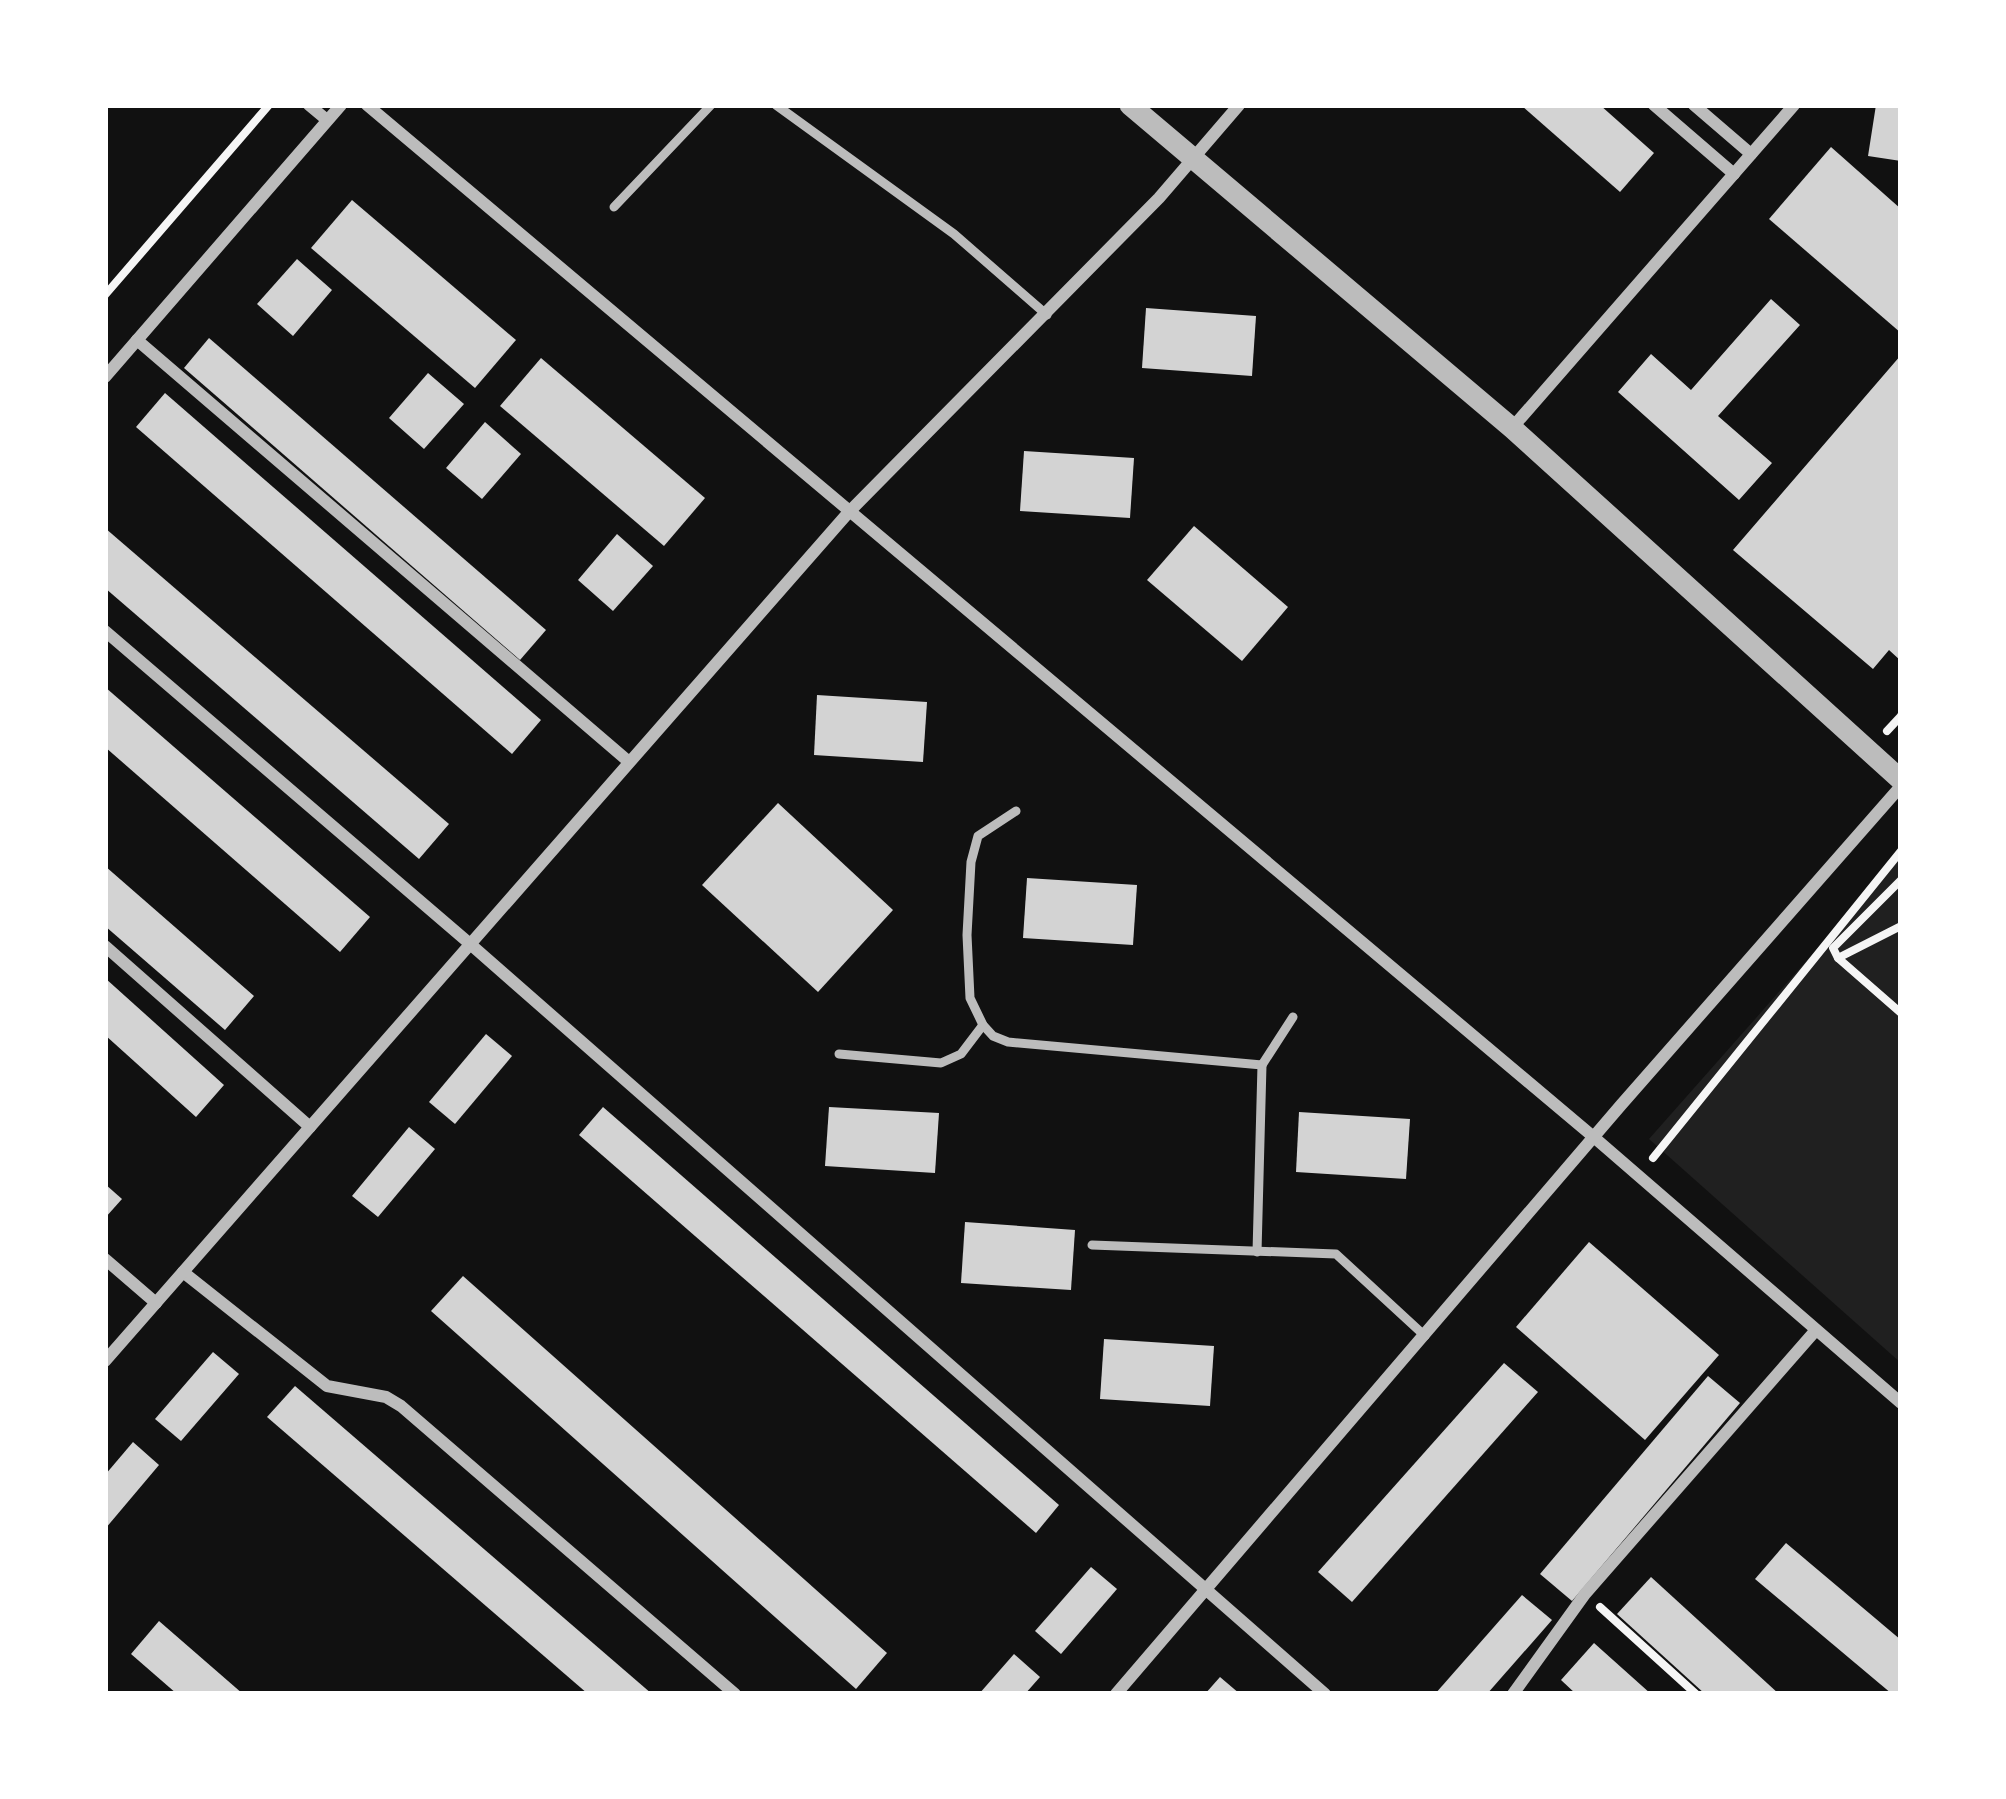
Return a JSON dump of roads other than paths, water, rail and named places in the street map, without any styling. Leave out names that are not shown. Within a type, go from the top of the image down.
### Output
[{"type":"street","points":[[309,105],[327,120]]},
{"type":"street","points":[[105,377],[341,105]]},
{"type":"street","points":[[367,105],[1595,1139],[1901,1403]]},
{"type":"street","points":[[1116,1694],[1901,783],[1512,428],[1130,105]]},
{"type":"street","points":[[105,1361],[848,513],[1047,315],[1159,198],[1239,105]]},
{"type":"street","points":[[1654,105],[1734,174]]},
{"type":"street","points":[[1694,105],[1751,154]]},
{"type":"street","points":[[1512,428],[1794,105]]},
{"type":"street","points":[[137,340],[628,761]]},
{"type":"street","points":[[105,631],[1325,1694]]},
{"type":"street","points":[[105,946],[310,1127]]},
{"type":"street","points":[[105,1259],[155,1303]]},
{"type":"street","points":[[183,1272],[327,1386],[386,1396],[401,1406],[735,1694]]},
{"type":"street","points":[[1513,1694],[1586,1594],[1816,1330]]},
{"type":"lane","points":[[614,207],[711,105]]},
{"type":"lane","points":[[776,105],[954,234],[1047,315]]},
{"type":"lane","points":[[1016,811],[978,836],[971,862],[970,998],[993,1036],[1009,1042],[1262,1064]]},
{"type":"lane","points":[[1257,1252],[1262,1064],[1293,1017]]},
{"type":"lane","points":[[839,1054],[941,1063],[961,1054],[983,1024]]},
{"type":"lane","points":[[1092,1244],[1336,1255],[1425,1336]]}]
